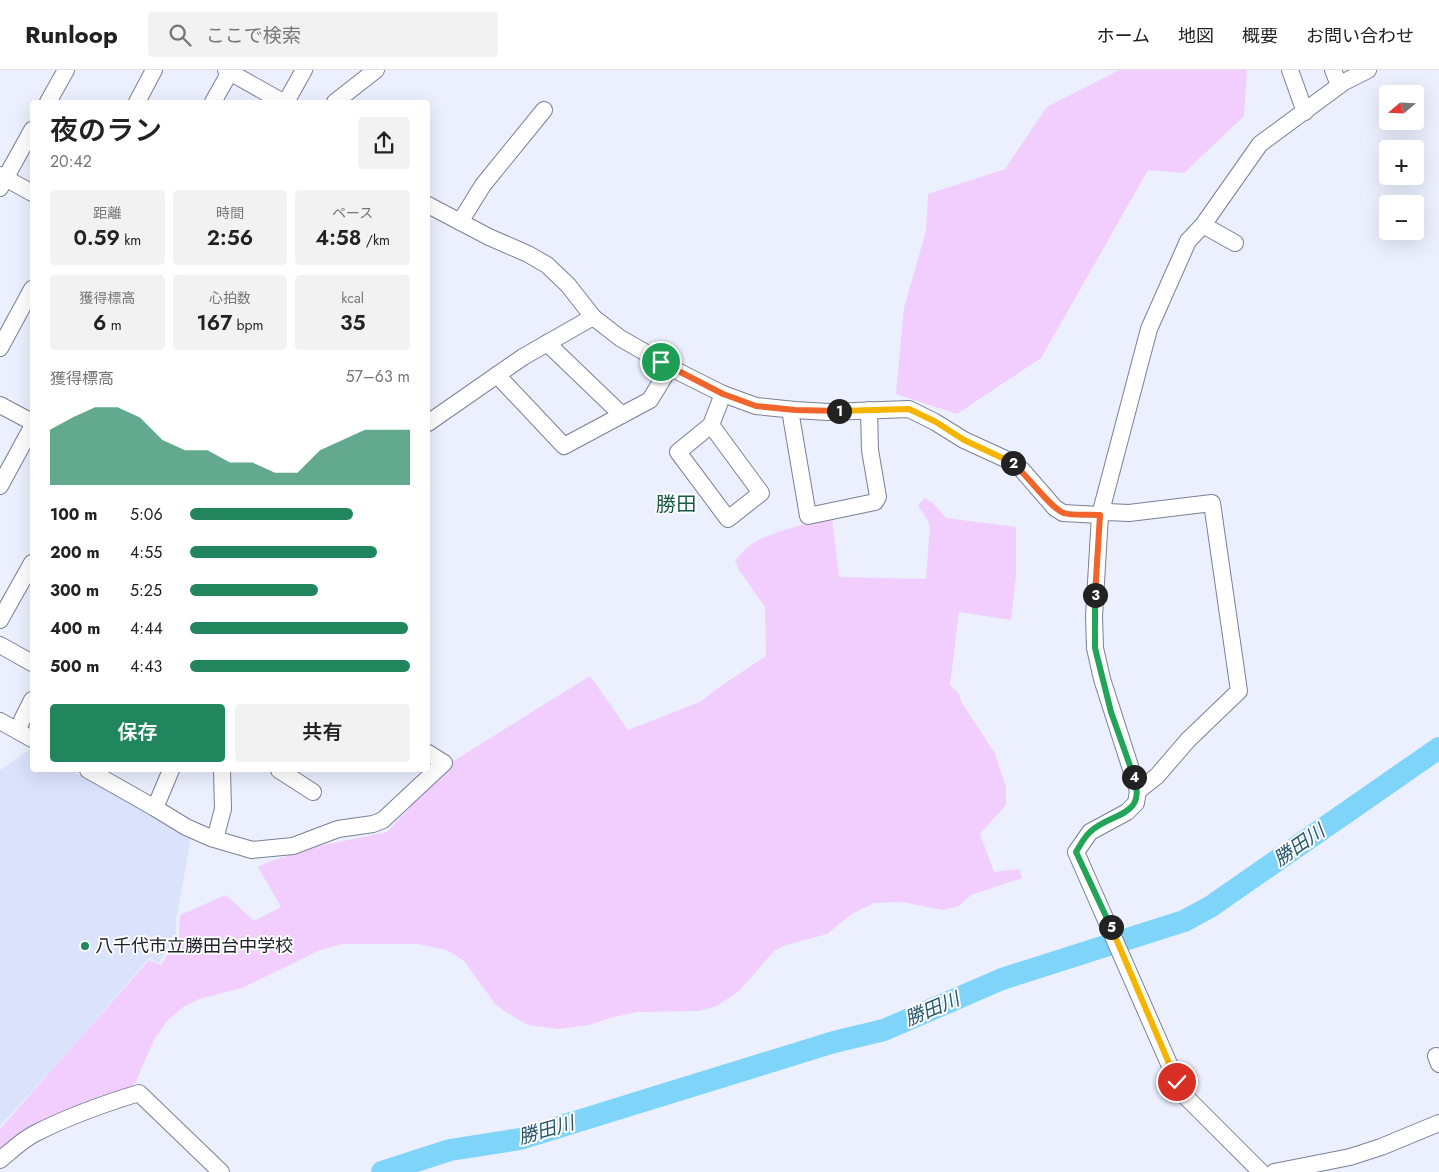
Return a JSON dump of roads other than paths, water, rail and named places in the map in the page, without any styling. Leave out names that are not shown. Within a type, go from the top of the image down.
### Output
[{"type":"street","points":[[49,100],[66,70]]},
{"type":"street","points":[[138,100],[154,70]]},
{"type":"street","points":[[285,100],[304,70]]},
{"type":"street","points":[[337,100],[376,70]]},
{"type":"street","points":[[1290,70],[1305,112]]},
{"type":"street","points":[[1261,1172],[1186,1097],[1177,1082],[1076,852],[1090,832],[1127,812],[1136,802],[1138,791],[1111,712],[1095,648],[1094,616],[1100,515],[1149,329],[1188,241],[1203,225],[1260,144],[1305,112],[1336,77],[1368,70]]},
{"type":"street","points":[[214,100],[229,71],[280,100]]},
{"type":"street","points":[[460,222],[483,185],[544,110]]},
{"type":"street","points":[[30,133],[2,180],[30,192]]},
{"type":"street","points":[[430,206],[547,265],[568,286],[593,317],[620,338],[670,367],[723,394],[756,406],[790,410],[828,412],[909,409],[964,440],[1012,462],[1022,470],[1055,508],[1064,513],[1100,515],[1107,512],[1129,513],[1212,502],[1240,691],[1188,740],[1157,776],[1138,791]]},
{"type":"street","points":[[1203,225],[1235,243]]},
{"type":"street","points":[[0,348],[30,294]]},
{"type":"street","points":[[430,422],[547,343],[593,317]]},
{"type":"street","points":[[547,343],[622,415]]},
{"type":"street","points":[[498,375],[564,446],[650,400],[670,367]]},
{"type":"street","points":[[710,424],[761,493],[728,519],[678,452],[710,424],[723,394]]},
{"type":"street","points":[[0,405],[30,421]]},
{"type":"street","points":[[790,410],[808,516],[874,502],[878,496],[870,450],[869,410]]},
{"type":"street","points":[[0,486],[30,431]]},
{"type":"street","points":[[0,620],[30,567]]},
{"type":"street","points":[[0,645],[30,662]]},
{"type":"street","points":[[17,730],[30,704]]},
{"type":"street","points":[[0,721],[30,738]]},
{"type":"street","points":[[91,772],[186,827],[215,839],[252,850],[293,846],[338,829],[373,824],[383,820],[444,763],[430,754]]},
{"type":"street","points":[[154,808],[170,772]]},
{"type":"street","points":[[215,839],[223,809],[222,772]]},
{"type":"street","points":[[282,772],[314,792]]},
{"type":"street","points":[[0,1160],[33,1134],[106,1103],[138,1093],[221,1172]]},
{"type":"street","points":[[1274,1172],[1350,1156],[1381,1147],[1439,1123]]},
{"type":"waterway","name":"勝田川","points":[[382,1172],[450,1150],[520,1139],[834,1042],[884,1030],[1002,979],[1184,921],[1210,907],[1439,748]]},
{"type":"place","name":"八千代市立勝田台中学校","points":[[85,946]]},
{"type":"district","name":"勝田","points":[[676,504]]}]
